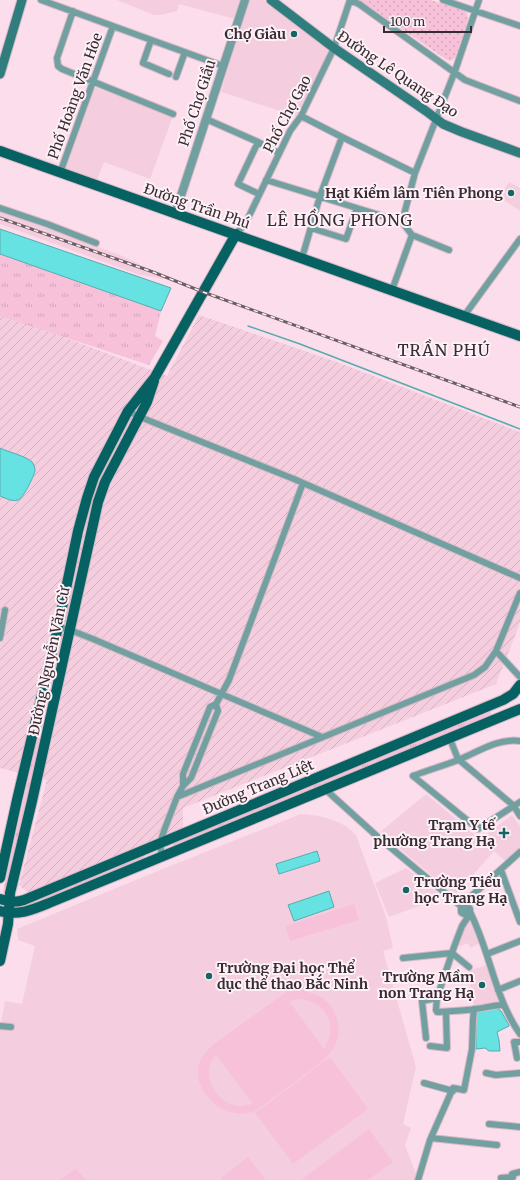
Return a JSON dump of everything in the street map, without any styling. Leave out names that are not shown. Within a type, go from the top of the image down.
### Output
[{"type":"main road","points":[[0,74],[2,63],[22,0]]},
{"type":"main road","name":"Đường Lê Quang Đạo","points":[[276,2],[334,48],[420,106],[436,119],[462,132],[520,152]]},
{"type":"main road","name":"Đường Trần Phú","points":[[0,151],[520,336]]},
{"type":"main road","name":"Đường Nguyễn Văn Cừ","points":[[0,878],[87,498],[94,477],[128,411],[155,377],[236,234]]},
{"type":"main road","name":"Đường Nguyễn Văn Cừ","points":[[0,961],[8,924],[4,912],[4,901],[14,880],[99,497],[105,482],[147,402],[155,377]]},
{"type":"main road","name":"Đường Trang Liệt","points":[[4,901],[20,901],[31,897],[160,844],[503,700],[513,694],[520,685]]},
{"type":"main road","points":[[44,688],[56,691]]},
{"type":"main road","name":"Đường Trang Liệt","points":[[4,912],[22,913],[49,903],[162,858],[520,710]]},
{"type":"main road","points":[[14,880],[16,888],[22,895],[28,898],[31,897]]},
{"type":"street","points":[[41,0],[223,66]]},
{"type":"street","name":"Phố Chợ Giầu","points":[[175,214],[245,0]]},
{"type":"street","points":[[350,0],[359,4],[465,80],[520,101]]},
{"type":"street","name":"Phố Chợ Gạo","points":[[236,234],[245,223],[290,131],[301,116],[334,48],[350,0]]},
{"type":"street","points":[[443,0],[520,26]]},
{"type":"street","points":[[402,222],[415,172],[454,71],[479,0]]},
{"type":"street","points":[[73,11],[57,58],[57,64],[62,69],[173,114]]},
{"type":"street","name":"Phố Hoàng Văn Hòe","points":[[60,173],[113,26]]},
{"type":"street","points":[[151,40],[143,63],[169,74]]},
{"type":"street","points":[[176,76],[185,52]]},
{"type":"street","points":[[301,116],[415,172]]},
{"type":"street","points":[[206,119],[280,153]]},
{"type":"street","points":[[302,258],[320,196],[342,137]]},
{"type":"street","points":[[258,142],[238,184],[259,194]]},
{"type":"street","points":[[266,180],[402,222],[412,235],[449,250]]},
{"type":"street","points":[[0,208],[96,243]]},
{"type":"street","points":[[311,228],[346,239],[357,208]]},
{"type":"street","points":[[392,290],[412,235]]},
{"type":"street","points":[[464,316],[520,239]]},
{"type":"street","points":[[128,411],[303,483],[520,578]]},
{"type":"street","points":[[162,858],[160,844],[177,797],[191,778],[218,711],[216,704],[229,680],[303,483]]},
{"type":"street","points":[[177,797],[474,675],[486,667],[496,651],[520,593]]},
{"type":"street","points":[[0,638],[6,610]]},
{"type":"street","points":[[58,627],[70,630],[322,738]]},
{"type":"street","points":[[496,651],[520,677]]},
{"type":"street","points":[[450,739],[458,760],[514,806],[520,816]]},
{"type":"street","points":[[520,741],[501,742],[487,746],[458,760],[413,776],[478,829],[520,802]]},
{"type":"street","points":[[326,790],[379,838],[466,909],[476,923],[503,1006],[520,1034]]},
{"type":"street","points":[[503,1006],[495,1005],[446,1012],[437,1012],[436,1009],[437,998],[452,953],[462,926],[468,917],[466,909],[467,900],[520,852]]},
{"type":"street","points":[[501,870],[520,922]]},
{"type":"street","points":[[487,954],[520,941]]},
{"type":"street","points":[[403,958],[452,953],[470,967]]},
{"type":"street","points":[[498,990],[520,981]]},
{"type":"street","points":[[426,1038],[422,1001],[437,998]]},
{"type":"street","points":[[418,1180],[431,1138],[453,1088],[464,1090],[472,1049],[474,1009]]},
{"type":"street","points":[[430,1046],[447,1048],[446,1012]]},
{"type":"street","points":[[0,1026],[11,1027]]},
{"type":"street","points":[[517,1058],[514,1042],[520,1042]]},
{"type":"street","points":[[486,1073],[496,1075],[520,1073]]},
{"type":"street","points":[[424,1083],[452,1092]]},
{"type":"street","points":[[489,1124],[520,1127]]},
{"type":"street","points":[[431,1138],[497,1145]]},
{"type":"street","points":[[501,1178],[513,1177],[512,1174],[520,1172]]},
{"type":"shaded area","points":[[117,0],[242,0],[235,19],[179,4],[177,11],[154,15]]},
{"type":"shaded area","points":[[249,0],[262,0],[274,5],[330,49],[296,116],[221,92]]},
{"type":"shaded area","points":[[96,88],[173,116],[150,179],[104,162],[97,180],[64,168],[92,90]]},
{"type":"shaded area","name":"Hạt Kiểm lâm Tiên Phong","points":[[509,182],[520,188],[520,211],[499,197]]},
{"type":"shaded area","points":[[0,211],[120,255],[164,276],[162,279],[137,274],[0,224]]},
{"type":"shaded area","points":[[0,313],[167,376],[199,315],[334,361],[520,432],[520,623],[496,684],[183,808],[183,831],[29,893],[19,885],[47,780],[0,768]]},
{"type":"shaded area","points":[[426,794],[480,839],[512,815],[520,826],[520,848],[505,861],[494,851],[456,894],[449,890],[380,832]]},
{"type":"shaded area","name":"Trường Đại học Thể dục thể thao Bắc Ninh","points":[[301,814],[319,816],[333,820],[346,826],[356,835],[386,917],[393,948],[383,951],[416,1067],[403,1124],[411,1128],[405,1145],[417,1176],[415,1180],[0,1180],[0,1028],[5,1001],[22,1004],[35,946],[18,940],[17,929]]},
{"type":"shaded area","name":"Trường Tiểu học Trang Hạ","points":[[406,868],[443,897],[389,917],[375,883]]},
{"type":"shaded area","name":"Trường Mầm non Trang Hạ","points":[[471,922],[482,942],[471,948],[467,943],[461,946],[456,945],[462,927]]},
{"type":"shaded area","name":"Trường Mầm non Trang Hạ","points":[[487,965],[498,1000],[497,1003],[474,1006],[468,971]]},
{"type":"green space","points":[[360,0],[430,0],[465,11],[468,19],[455,58],[450,61],[447,60]]},
{"type":"green space","points":[[0,254],[161,311],[155,336],[163,341],[149,365],[0,316]]},
{"type":"green space","points":[[46,699],[49,699],[49,702],[7,888],[4,894],[3,892]]},
{"type":"green space","points":[[490,712],[492,715],[490,716],[174,847],[173,846],[174,843]]},
{"type":"green space","points":[[142,856],[144,858],[47,899],[45,898],[45,896]]},
{"type":"green space","points":[[354,904],[359,920],[290,941],[285,926]]},
{"type":"green space","points":[[300,989],[323,998],[328,1002],[335,1013],[339,1031],[338,1037],[329,1055],[319,1064],[257,1110],[246,1113],[234,1113],[213,1103],[205,1094],[200,1084],[198,1073],[201,1058],[214,1044],[289,990]],"holes":[[[299,999],[308,1001],[323,1009],[330,1023],[328,1040],[324,1049],[289,1001]],[[216,1055],[252,1103],[242,1106],[232,1105],[223,1100],[211,1083],[209,1073],[211,1063]]]},
{"type":"green space","points":[[330,1057],[368,1109],[293,1164],[255,1113]]},
{"type":"green space","points":[[369,1129],[393,1162],[368,1180],[301,1180]]},
{"type":"green space","points":[[248,1157],[266,1180],[222,1180],[221,1178]]},
{"type":"green space","points":[[76,1169],[86,1180],[59,1180]]},
{"type":"water","points":[[0,229],[171,288],[161,311],[0,254]]},
{"type":"water","points":[[0,448],[26,458],[32,462],[34,466],[35,471],[30,482],[23,496],[18,500],[11,500],[0,496]]},
{"type":"water","points":[[317,851],[320,861],[279,874],[276,864]]},
{"type":"water","points":[[329,891],[334,907],[294,921],[288,905]]},
{"type":"water","points":[[496,1008],[501,1011],[509,1025],[497,1032],[500,1051],[489,1051],[485,1048],[476,1049],[476,1012]]},
{"type":"waterway","points":[[248,326],[300,344],[520,429]]},
{"type":"railway","points":[[0,218],[153,272],[203,292],[520,407]]},
{"type":"place","name":"Chợ Giàu","points":[[294,34]]},
{"type":"place","name":"Hạt Kiểm lâm Tiên Phong","points":[[511,193]]},
{"type":"place","name":"Trạm Y tế phường Trang Hạ","points":[[504,833]]},
{"type":"place","name":"Trường Tiểu học Trang Hạ","points":[[406,890]]},
{"type":"place","name":"Trường Đại học Thể dục thể thao Bắc Ninh","points":[[209,976]]},
{"type":"place","name":"Trường Mầm non Trang Hạ","points":[[482,985]]},
{"type":"district","name":"LÊ HỒNG PHONG","points":[[340,220]]},
{"type":"district","name":"TRẦN PHÚ","points":[[444,350]]}]
